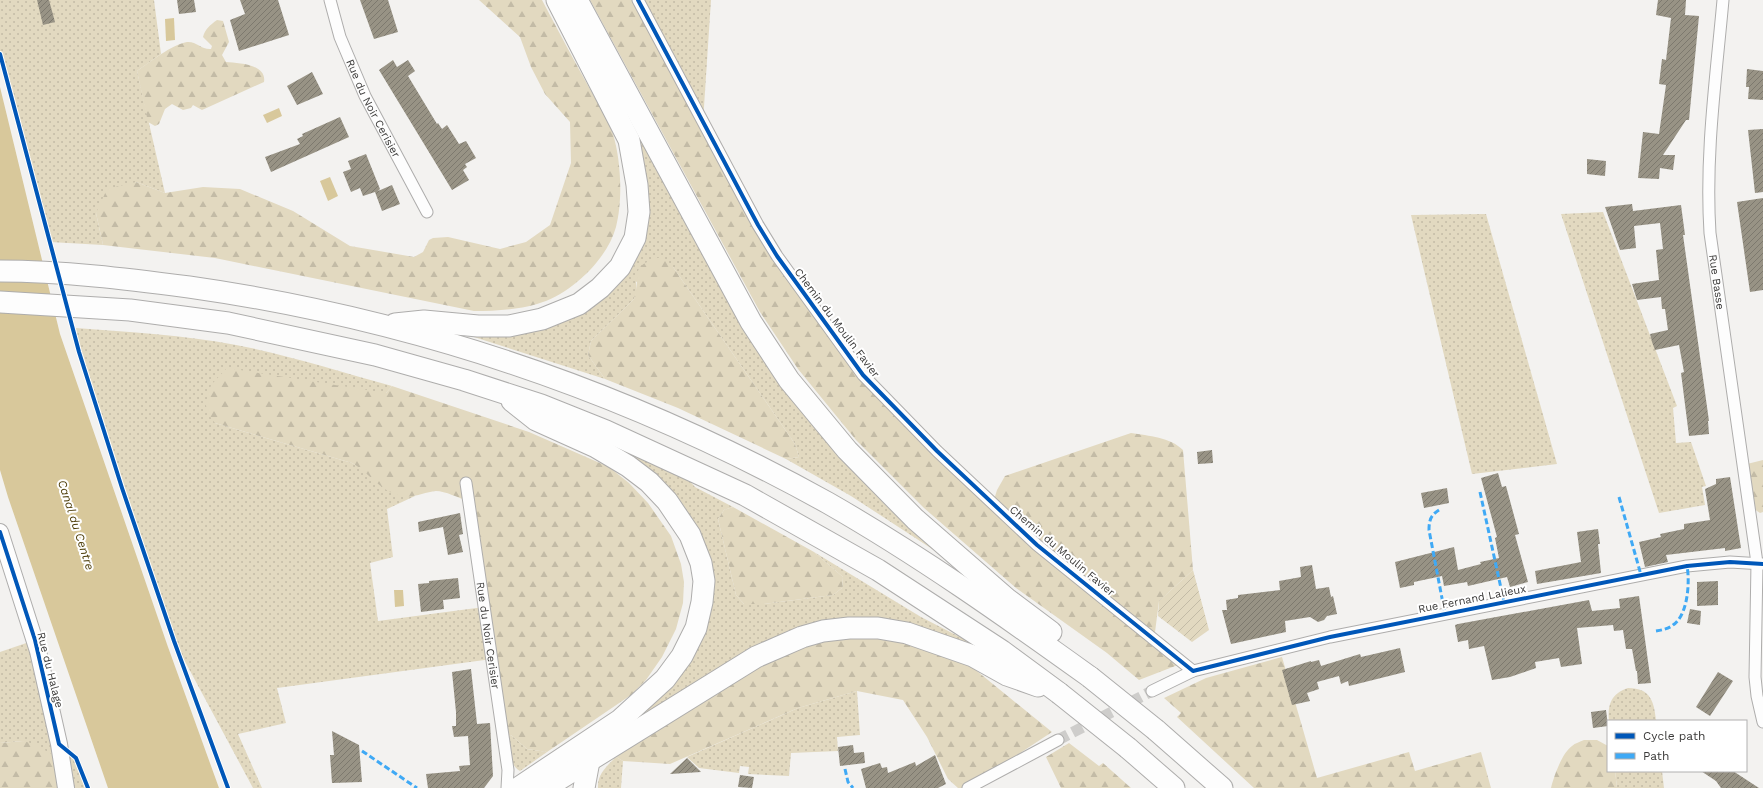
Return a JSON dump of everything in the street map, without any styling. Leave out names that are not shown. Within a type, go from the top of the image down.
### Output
[{"type":"highway","points":[[382,325],[424,321],[478,326],[501,326],[542,319],[579,304],[600,288],[620,267],[635,238],[638,212],[637,185],[629,140],[557,0]]},
{"type":"highway","points":[[577,0],[751,322],[789,380],[847,450],[915,519],[1007,599],[1069,646],[1090,677]]},
{"type":"highway","points":[[0,271],[125,278],[239,294],[382,325],[474,350],[605,396],[693,435],[762,468],[891,541],[1020,627],[1090,677],[1156,730],[1222,788]]},
{"type":"highway","points":[[0,302],[130,310],[228,323],[317,341],[375,355],[499,391],[541,405],[606,431],[745,494],[878,570],[1002,651],[1059,693],[1128,748],[1174,788]]},
{"type":"highway","points":[[499,391],[536,420],[596,447],[628,466],[649,482],[667,501],[690,535],[701,563],[704,581],[702,602],[696,628],[682,656],[665,679],[620,720],[518,788]]},
{"type":"highway","points":[[545,788],[756,657],[802,637],[823,631],[849,628],[878,628],[907,634],[974,656],[1007,675],[1059,693]]},
{"type":"highway","points":[[584,788],[589,761]]},
{"type":"street","name":"Rue du Noir Cerisier","points":[[330,0],[340,37],[365,96],[427,212]]},
{"type":"street","name":"Chemin du Moulin Favier","points":[[638,0],[758,225],[777,256],[863,375],[936,451],[1037,545],[1193,671]]},
{"type":"street","name":"Rue Basse","points":[[1723,0],[1709,152],[1708,192],[1710,233],[1760,563],[1755,677],[1757,696],[1763,722]]},
{"type":"street","name":"Rue du Noir Cerisier","points":[[466,483],[508,770],[507,788]]},
{"type":"street","name":"Rue du Halage","points":[[0,532],[38,651],[59,744],[66,788]]},
{"type":"street","name":"Rue Fernand Lalieux","points":[[1152,691],[1193,671],[1337,635],[1687,566],[1730,562],[1760,563]]},
{"type":"street","points":[[968,788],[1058,740]]},
{"type":"green space","points":[[0,0],[154,0],[161,54],[137,71],[165,193],[136,182],[96,213],[103,245],[50,242],[0,54]]},
{"type":"green space","points":[[479,0],[542,0],[606,117],[616,144],[620,180],[620,205],[616,227],[604,252],[596,263],[586,274],[562,293],[537,304],[521,308],[474,311],[215,258],[103,245],[96,213],[107,189],[136,182],[165,193],[203,187],[240,189],[293,211],[350,246],[414,257],[423,252],[429,240],[433,238],[448,237],[500,249],[526,242],[550,225],[571,163],[570,122],[545,94],[531,67],[520,37]]},
{"type":"green space","points":[[590,0],[638,0],[758,225],[863,375],[993,503],[997,490],[1005,476],[1131,433],[1166,440],[1172,442],[1183,450],[1193,570],[1159,601],[1154,640],[1183,663],[1139,680],[1107,653],[1016,588],[924,508],[856,440],[798,369],[760,312]]},
{"type":"green space","points":[[638,0],[711,0],[703,122]]},
{"type":"green space","points":[[217,20],[223,21],[229,42],[222,55],[226,62],[245,64],[257,68],[264,76],[264,82],[202,110],[193,105],[191,108],[183,110],[172,104],[165,109],[159,124],[155,126],[148,122],[137,71],[161,54],[187,42],[211,49],[212,46],[203,37],[208,27]]},
{"type":"green space","points":[[619,98],[745,324],[972,575],[851,496],[786,459],[799,457],[795,444],[673,267],[636,282],[637,291],[634,299],[591,341],[588,355],[605,379],[452,330],[545,327],[640,238]]},
{"type":"green space","points":[[1603,212],[1677,406],[1673,408],[1676,443],[1691,442],[1706,486],[1702,487],[1705,505],[1659,513],[1561,214]]},
{"type":"green space","points":[[1486,214],[1557,464],[1472,474],[1411,215]]},
{"type":"green space","points":[[661,257],[673,267],[795,444],[799,457],[786,459],[678,408],[605,379],[588,355],[591,341],[634,299],[639,268],[643,264]]},
{"type":"green space","points":[[76,328],[176,336],[236,345],[295,359],[392,386],[386,393],[215,423],[352,463],[361,468],[380,485],[394,493],[415,496],[387,509],[393,557],[370,563],[378,621],[484,607],[492,659],[277,688],[286,723],[238,734],[262,788],[253,788],[174,641],[122,488],[79,352]]},
{"type":"green space","points":[[227,368],[386,393],[392,386],[529,432],[609,467],[629,483],[648,503],[671,536],[681,564],[684,582],[683,603],[676,629],[662,657],[646,680],[631,695],[547,752],[527,749],[511,735],[507,736],[468,501],[440,491],[411,496],[395,494],[382,487],[352,463],[215,423],[205,410],[211,385]]},
{"type":"green space","points":[[608,441],[686,477],[695,487],[733,507],[724,510],[718,519],[736,595],[744,604],[764,604],[833,595],[842,588],[843,577],[814,552],[921,617],[987,651],[624,728],[674,677],[710,561]]},
{"type":"green space","points":[[1763,460],[1763,512],[1760,513],[1754,509],[1747,464]]},
{"type":"green space","points":[[733,507],[814,552],[843,577],[842,588],[833,595],[764,604],[744,604],[736,595],[718,519],[724,510]]},
{"type":"green space","points":[[1193,570],[1209,630],[1192,642],[1158,616],[1159,601]]},
{"type":"green space","points":[[876,636],[905,642],[972,667],[1052,732],[967,788],[958,788],[948,779],[927,737],[903,700],[857,691],[798,708],[670,764],[623,761],[616,757],[754,665],[821,639]]},
{"type":"green space","points":[[35,640],[59,744],[76,758],[88,788],[66,788],[23,741],[0,743],[0,652]]},
{"type":"green space","points":[[1282,657],[1317,778],[1409,752],[1415,771],[1481,752],[1491,788],[1254,788],[1177,717],[1181,713],[1164,698],[1206,678]]},
{"type":"green space","points":[[1628,688],[1636,689],[1642,690],[1646,693],[1652,702],[1656,720],[1609,720],[1610,704],[1614,696]]},
{"type":"green space","points":[[857,691],[860,735],[837,737],[838,751],[791,753],[789,776],[748,774],[749,767],[740,766],[739,773],[699,768],[687,757],[798,708]]},
{"type":"green space","points":[[511,735],[527,749],[547,752],[520,771],[511,760],[507,736]]},
{"type":"green space","points":[[1584,740],[1597,740],[1607,745],[1607,772],[1615,772],[1617,788],[1551,788],[1556,771],[1562,759],[1568,749],[1576,743]]},
{"type":"green space","points":[[23,741],[34,744],[62,760],[66,788],[0,788],[0,743]]},
{"type":"green space","points":[[1069,743],[1099,766],[1103,763],[1131,788],[1061,788],[1046,757]]},
{"type":"green space","points":[[616,757],[623,761],[621,788],[598,788],[601,774]]},
{"type":"green space","points":[[1615,772],[1662,772],[1664,788],[1617,788]]},
{"type":"water","points":[[174,18],[175,40],[166,41],[165,19]]},
{"type":"water","name":"Canal du Centre","points":[[0,87],[60,334],[168,647],[219,788],[108,788],[8,497],[0,470]]},
{"type":"water","points":[[279,108],[282,116],[267,123],[263,115]]},
{"type":"water","points":[[330,177],[338,196],[328,201],[320,181]]},
{"type":"water","points":[[394,590],[403,590],[404,606],[395,607]]},
{"type":"building","points":[[37,0],[49,0],[55,22],[43,25]]},
{"type":"building","points":[[177,0],[194,0],[196,12],[179,14]]},
{"type":"building","points":[[240,0],[278,0],[289,35],[239,51],[230,20],[245,14]]},
{"type":"building","points":[[360,0],[388,0],[398,32],[374,39]]},
{"type":"building","points":[[1658,0],[1686,0],[1685,15],[1699,16],[1689,120],[1686,120],[1663,155],[1675,155],[1673,170],[1660,168],[1659,179],[1638,178],[1643,132],[1659,134],[1666,85],[1659,84],[1662,59],[1666,60],[1671,18],[1656,15]]},
{"type":"building","points":[[393,60],[397,67],[408,60],[415,71],[408,76],[437,124],[438,123],[442,129],[447,125],[459,144],[466,141],[476,158],[465,164],[467,167],[463,170],[469,180],[452,190],[379,70]]},
{"type":"building","points":[[1747,69],[1763,71],[1763,100],[1748,99],[1749,87],[1746,87]]},
{"type":"building","points":[[312,72],[323,94],[297,105],[287,86]]},
{"type":"building","points":[[340,117],[349,137],[271,172],[265,157],[300,144],[297,139],[303,136],[302,134]]},
{"type":"building","points":[[1763,129],[1763,192],[1755,193],[1748,130]]},
{"type":"building","points":[[366,154],[380,189],[378,191],[392,185],[400,204],[382,211],[375,192],[363,196],[360,188],[351,192],[343,172],[351,169],[348,161]]},
{"type":"building","points":[[1587,159],[1606,161],[1605,176],[1587,174]]},
{"type":"building","points":[[1763,198],[1763,290],[1750,292],[1737,202]]},
{"type":"building","points":[[1632,204],[1633,211],[1681,205],[1685,235],[1683,235],[1709,421],[1709,434],[1689,436],[1681,373],[1684,372],[1679,345],[1655,350],[1652,342],[1650,334],[1668,330],[1665,309],[1662,309],[1661,297],[1637,300],[1632,284],[1659,280],[1656,250],[1663,249],[1660,223],[1634,226],[1636,248],[1620,250],[1605,207]]},
{"type":"building","points":[[1212,450],[1213,463],[1198,464],[1197,452]]},
{"type":"building","points":[[1498,473],[1502,487],[1506,486],[1519,534],[1515,535],[1528,582],[1510,587],[1507,577],[1468,586],[1467,582],[1444,586],[1442,576],[1414,582],[1414,585],[1400,588],[1395,562],[1454,547],[1458,570],[1481,564],[1480,562],[1499,558],[1495,538],[1497,537],[1481,478]]},
{"type":"building","points":[[1730,477],[1741,548],[1725,551],[1725,548],[1666,555],[1668,562],[1645,567],[1639,542],[1661,537],[1660,534],[1684,529],[1684,524],[1710,520],[1705,489],[1716,484],[1716,479]]},
{"type":"building","points":[[1447,488],[1449,503],[1424,508],[1421,493]]},
{"type":"building","points":[[460,513],[463,534],[459,535],[463,552],[448,555],[443,527],[419,532],[418,522]]},
{"type":"building","points":[[1598,529],[1601,573],[1537,584],[1535,571],[1581,562],[1577,532]]},
{"type":"building","points":[[1312,565],[1316,589],[1329,587],[1331,597],[1333,596],[1337,614],[1327,616],[1324,620],[1318,622],[1310,617],[1285,621],[1286,632],[1231,644],[1222,610],[1227,610],[1226,600],[1238,598],[1238,595],[1280,590],[1279,581],[1301,577],[1300,567]]},
{"type":"building","points":[[458,578],[460,598],[443,600],[444,609],[421,612],[418,584],[429,583],[429,581]]},
{"type":"building","points":[[1718,581],[1718,605],[1697,606],[1697,582]]},
{"type":"building","points":[[1639,596],[1651,683],[1638,684],[1637,671],[1632,649],[1626,649],[1623,630],[1614,631],[1613,625],[1577,628],[1582,664],[1561,667],[1559,658],[1535,662],[1536,668],[1510,677],[1492,680],[1484,646],[1469,649],[1468,640],[1458,642],[1455,625],[1458,624],[1589,600],[1592,611],[1620,608],[1619,599]]},
{"type":"building","points":[[1690,609],[1701,611],[1700,625],[1687,623]]},
{"type":"building","points":[[1400,648],[1405,672],[1349,686],[1348,681],[1341,684],[1339,676],[1317,682],[1319,689],[1307,693],[1310,701],[1292,705],[1282,670],[1311,661],[1319,660],[1321,666],[1360,654],[1361,657]]},
{"type":"building","points":[[471,669],[477,724],[490,723],[493,776],[484,788],[428,788],[426,774],[460,771],[459,766],[470,765],[468,736],[454,737],[452,726],[456,726],[456,712],[452,672]]},
{"type":"building","points":[[1718,672],[1733,681],[1710,716],[1696,707]]},
{"type":"building","points":[[1606,710],[1607,726],[1593,728],[1591,712]]},
{"type":"building","points":[[332,731],[359,745],[362,782],[332,783],[330,755],[334,755]]},
{"type":"building","points":[[853,745],[854,753],[864,752],[865,763],[840,766],[838,747]]},
{"type":"building","points":[[935,755],[946,784],[938,788],[866,788],[861,769],[880,763],[882,768],[887,767],[888,773],[915,762],[916,766]]},
{"type":"building","points":[[687,758],[701,772],[670,774]]},
{"type":"building","points":[[1702,772],[1735,772],[1759,788],[1721,788],[1716,781]]},
{"type":"building","points":[[740,775],[754,777],[752,788],[738,787]]},
{"type":"tunnel","points":[[1058,740],[1152,691]]},
{"type":"marked path","points":[[1480,492],[1504,602]]},
{"type":"marked path","points":[[1619,497],[1641,575]]},
{"type":"marked path","points":[[1439,510],[1431,518],[1429,530],[1445,614]]},
{"type":"marked path","points":[[1656,631],[1671,626],[1682,614],[1688,589],[1687,566]]},
{"type":"marked path","points":[[362,751],[417,788]]},
{"type":"marked path","points":[[845,769],[848,782],[853,788]]},
{"type":"cycle path","points":[[638,0],[758,225],[777,256],[863,375],[937,451],[1037,545],[1193,671],[1330,637],[1687,566],[1730,562],[1763,564]]},
{"type":"cycle path","points":[[0,54],[79,352],[122,488],[174,641],[228,788]]},
{"type":"cycle path","points":[[0,532],[35,640],[59,744],[76,758],[88,788]]}]
